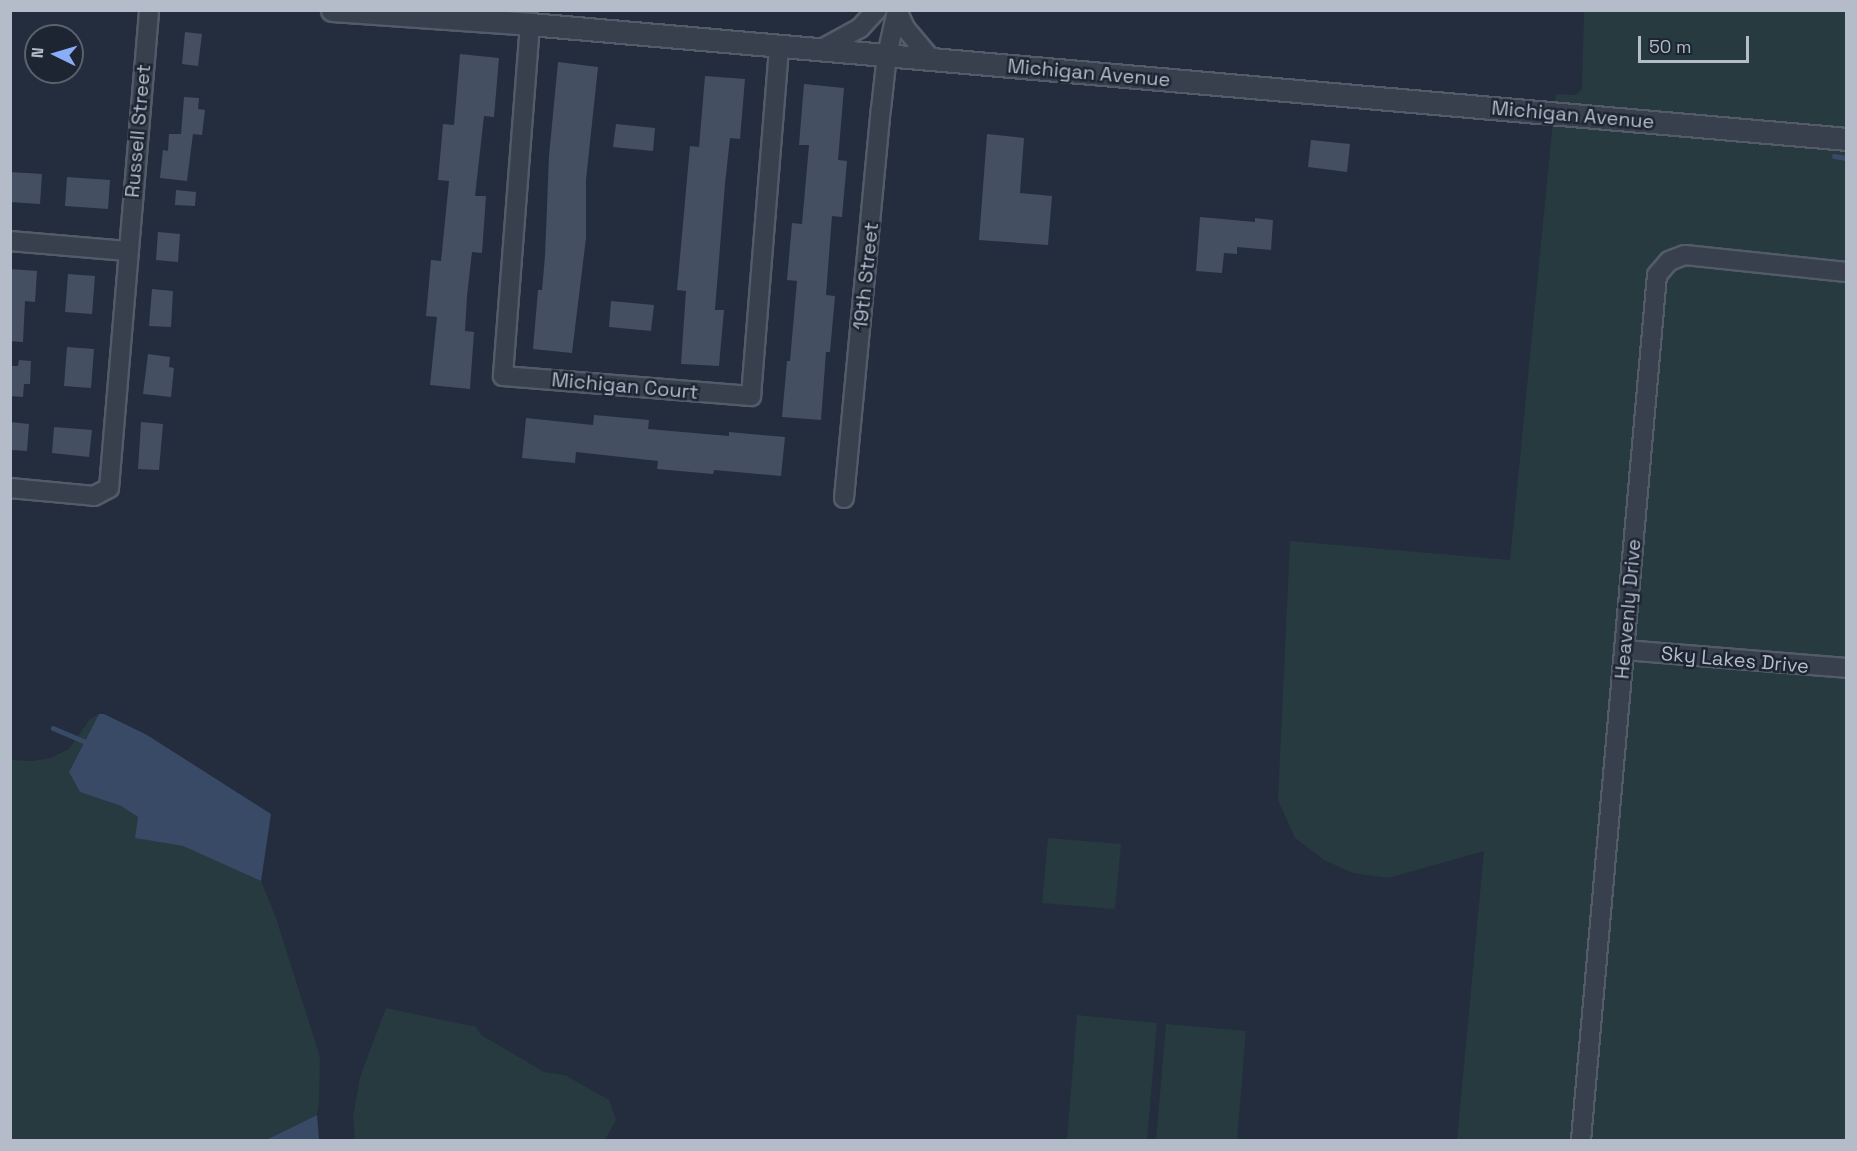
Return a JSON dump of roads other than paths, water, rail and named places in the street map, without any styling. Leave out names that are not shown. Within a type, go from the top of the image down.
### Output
[{"type":"street","name":"Russell Street","points":[[10,488],[94,496],[109,488],[127,251],[149,10]]},
{"type":"street","name":"Michigan Avenue","points":[[332,10],[530,24],[1846,139]]},
{"type":"street","points":[[819,50],[861,28],[877,10]]},
{"type":"street","points":[[897,11],[905,28],[931,59]]},
{"type":"street","name":"19th Street","points":[[844,498],[887,55],[897,11]]},
{"type":"street","name":"Michigan Court","points":[[530,24],[503,376],[751,396],[779,47]]},
{"type":"street","points":[[10,241],[127,251]]},
{"type":"street","name":"Heavenly Drive","points":[[1581,1140],[1657,275],[1669,261],[1685,255],[1846,272]]},
{"type":"street","name":"Sky Lakes Drive","points":[[1624,650],[1846,668]]},
{"type":"water","points":[[99,714],[104,714],[147,735],[271,814],[261,881],[183,846],[135,838],[138,817],[121,806],[80,792],[69,772]]},
{"type":"water","points":[[317,1115],[319,1140],[266,1140]]},
{"type":"waterway","points":[[1834,156],[1846,158]]},
{"type":"waterway","points":[[53,728],[88,743]]}]
